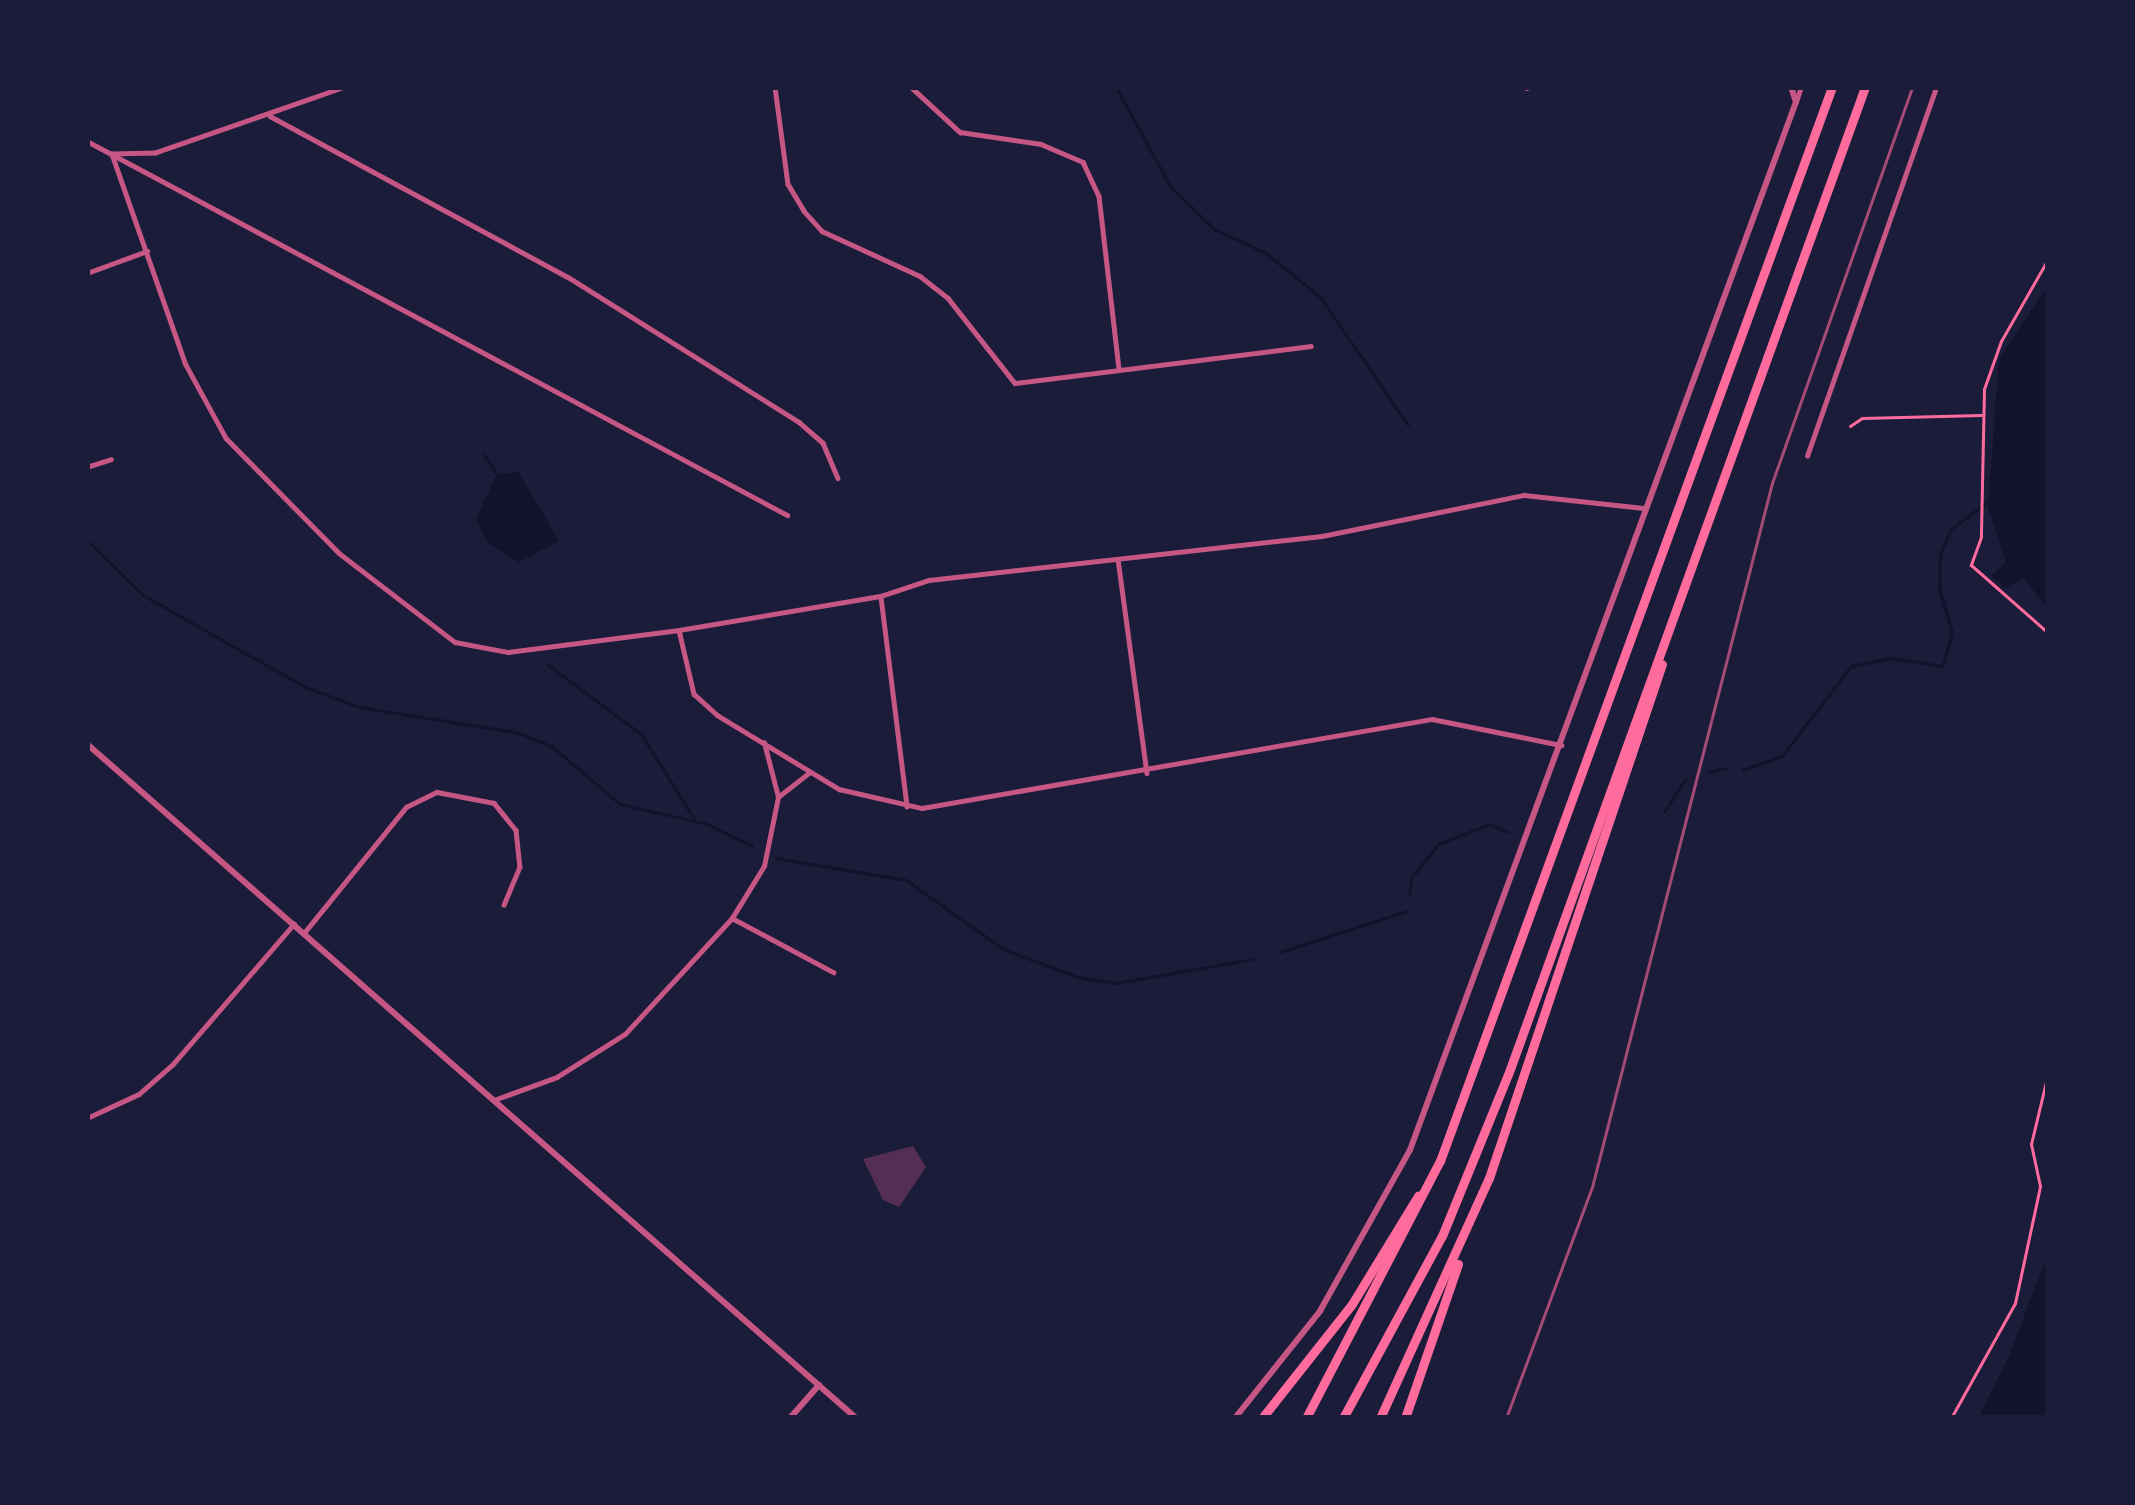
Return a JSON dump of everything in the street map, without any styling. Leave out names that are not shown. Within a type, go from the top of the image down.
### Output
[{"type":"highway","points":[[1306,1418],[1440,1161],[1832,87]]},
{"type":"highway","points":[[1343,1418],[1464,1184],[1865,87]]},
{"type":"highway","points":[[1405,1418],[1695,556]]},
{"type":"highway","points":[[1262,1418],[1352,1304],[1440,1161]]},
{"type":"highway","points":[[1380,1418],[1489,1178]]},
{"type":"street","points":[[112,154],[156,153],[345,87]]},
{"type":"street","points":[[775,87],[788,184],[822,231],[920,276],[963,314],[1016,382],[1311,346]]},
{"type":"street","points":[[911,87],[960,131],[1041,144],[1083,162],[1099,196],[1119,369]]},
{"type":"street","points":[[1792,87],[1796,102]]},
{"type":"street","points":[[1235,1418],[1320,1311],[1396,1180],[1801,87]]},
{"type":"street","points":[[1807,456],[1936,87]]},
{"type":"street","points":[[269,116],[568,277],[799,422],[823,443],[838,478]]},
{"type":"street","points":[[87,141],[787,514]]},
{"type":"street","points":[[112,154],[185,363],[226,438],[339,553],[455,642],[508,652],[679,630],[881,596],[929,580],[1322,536],[1524,495],[1643,508]]},
{"type":"street","points":[[87,273],[147,251]]},
{"type":"street","points":[[87,467],[111,459]]},
{"type":"street","points":[[1118,557],[1147,773]]},
{"type":"street","points":[[881,596],[907,806]]},
{"type":"street","points":[[679,630],[694,694],[809,773],[907,806],[1147,773],[1432,719],[1561,745]]},
{"type":"street","points":[[494,1100],[557,1077],[625,1034],[732,918],[764,866],[778,797],[764,743]]},
{"type":"street","points":[[87,744],[856,1418]]},
{"type":"street","points":[[778,797],[809,773]]},
{"type":"street","points":[[304,933],[406,807],[437,792],[494,802],[516,830],[520,867],[504,905]]},
{"type":"street","points":[[732,918],[833,972]]},
{"type":"street","points":[[87,1118],[140,1094],[173,1064],[294,924]]},
{"type":"street","points":[[790,1418],[819,1385]]},
{"type":"path","points":[[2048,259],[2001,341],[1983,415],[1975,573],[2048,633]]},
{"type":"path","points":[[1850,426],[1862,418],[1983,415]]},
{"type":"path","points":[[1951,1418],[2015,1303],[2040,1186],[2031,1144],[2048,1073]]},
{"type":"shaded area","points":[[2048,285],[2048,609],[2024,578],[2005,588],[1991,576],[2006,562],[1988,507],[1999,359]]},
{"type":"shaded area","points":[[518,472],[559,541],[519,562],[488,543],[476,519],[497,474]]},
{"type":"shaded area","points":[[2048,1254],[2048,1418],[1978,1418],[2009,1356]]},
{"type":"building","points":[[913,1146],[926,1167],[899,1207],[883,1200],[863,1159]]},
{"type":"waterway","points":[[1116,87],[1170,186],[1214,229],[1266,253],[1320,297],[1408,425]]},
{"type":"waterway","points":[[484,455],[497,474]]},
{"type":"waterway","points":[[1742,770],[1782,756],[1851,666],[1891,658],[1942,666],[1952,633],[1939,588],[1940,554],[1950,530],[1992,498]]},
{"type":"waterway","points":[[87,540],[143,595],[305,687],[359,707],[519,733],[551,746],[620,804],[707,824],[752,846]]},
{"type":"waterway","points":[[548,665],[641,734],[696,822]]},
{"type":"waterway","points":[[1709,772],[1728,768]]},
{"type":"waterway","points":[[1664,812],[1686,778]]},
{"type":"waterway","points":[[1409,894],[1412,877],[1438,844],[1490,824],[1507,832]]},
{"type":"waterway","points":[[776,858],[906,880],[1003,949],[1078,977],[1116,983],[1253,959]]},
{"type":"waterway","points":[[1280,952],[1407,911]]},
{"type":"railway","points":[[1506,1418],[1592,1187],[1772,483],[1912,87]]}]
